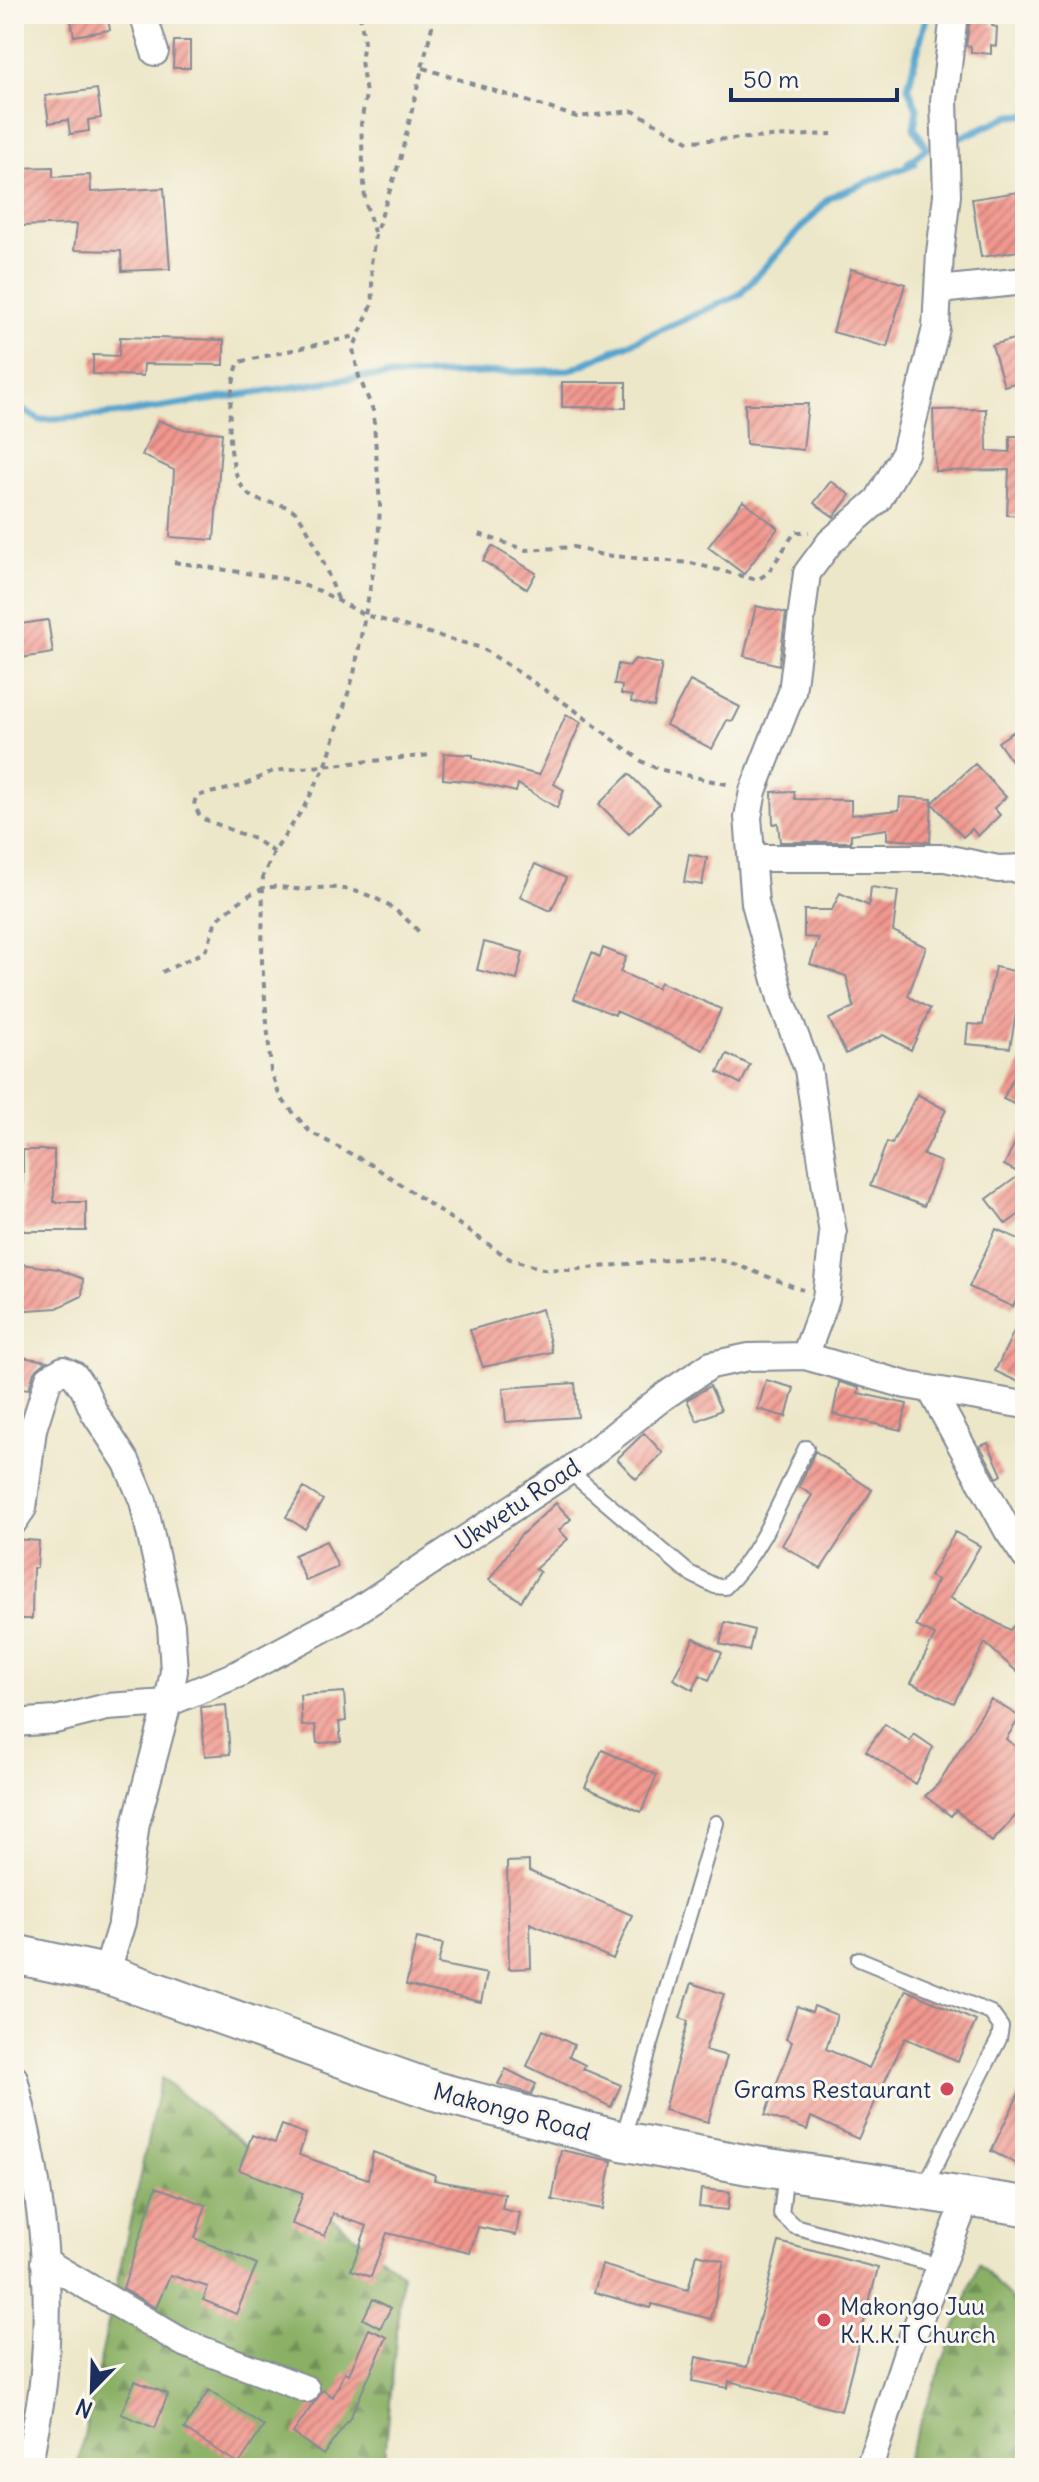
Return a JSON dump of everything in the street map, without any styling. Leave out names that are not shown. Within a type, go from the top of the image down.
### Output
[{"type":"street","points":[[143,14],[155,52]]},
{"type":"street","points":[[805,1356],[826,1299],[833,1234],[826,1168],[808,1069],[778,991],[755,903],[748,817],[753,791],[792,692],[807,573],[830,542],[878,500],[905,453],[936,328],[947,195],[944,101],[954,14]]},
{"type":"street","points":[[939,290],[1025,281]]},
{"type":"street","points":[[753,858],[945,858],[998,869],[1025,868]]},
{"type":"street","name":"Ukwetu Road","points":[[14,1723],[55,1720],[107,1707],[168,1703],[238,1674],[356,1611],[569,1471],[663,1397],[711,1365],[749,1357],[805,1356],[931,1390],[1025,1405]]},
{"type":"street","points":[[14,1521],[23,1508],[33,1429],[49,1378],[63,1370],[74,1375],[84,1389],[94,1412],[127,1463],[143,1501],[171,1625],[174,1671],[139,1809],[122,1922],[106,1974]]},
{"type":"street","points":[[931,1390],[1008,1531],[1025,1556]]},
{"type":"street","name":"Makongo Road","points":[[14,1954],[106,1974],[435,2091],[622,2141],[787,2171],[1025,2206]]},
{"type":"street","points":[[14,2078],[42,2206],[48,2295],[43,2385],[29,2468]]},
{"type":"street","points":[[869,2468],[909,2346],[967,2198]]},
{"type":"street","points":[[44,2261],[184,2343],[306,2389]]},
{"type":"lane","points":[[569,1471],[689,1573],[715,1586],[725,1587],[741,1572],[806,1448]]},
{"type":"lane","points":[[622,2141],[716,1823]]},
{"type":"lane","points":[[859,1959],[991,2013],[1001,2027],[999,2039],[922,2192]]},
{"type":"lane","points":[[787,2171],[781,2214],[794,2226],[940,2266]]},
{"type":"path","points":[[294,18],[303,14]]},
{"type":"path","points":[[360,14],[364,42],[361,61],[366,94],[361,124],[365,201],[375,235]]},
{"type":"path","points":[[435,14],[400,160],[375,235],[371,264],[373,302],[356,336],[354,360],[375,421],[380,505],[378,546],[354,674],[326,765],[304,807],[274,852],[262,889],[262,962],[271,1071],[280,1097],[310,1132],[372,1165],[510,1259],[543,1269],[569,1270],[707,1259],[729,1262],[826,1299]]},
{"type":"path","points":[[423,68],[577,117],[633,111],[688,141],[832,134]]},
{"type":"path","points":[[339,600],[299,516],[285,506],[253,497],[238,482],[231,456],[230,423],[239,362],[356,336]]},
{"type":"path","points":[[479,534],[526,550],[574,547],[602,555],[691,563],[757,580],[768,573],[795,532],[811,532]]},
{"type":"path","points":[[174,562],[285,579],[339,600],[365,615],[456,639],[496,656],[658,769],[700,776],[753,791]]},
{"type":"path","points":[[274,852],[254,839],[201,818],[194,805],[196,796],[242,786],[273,771],[431,755]]},
{"type":"path","points":[[162,972],[204,952],[216,921],[262,889],[328,886],[351,889],[393,906],[419,932]]},
{"type":"green space","points":[[161,2078],[402,2274],[384,2468],[77,2468]]},
{"type":"green space","points":[[979,2264],[1025,2314],[1025,2468],[903,2468]]},
{"type":"building","points":[[70,14],[107,14],[110,30],[74,36]]},
{"type":"building","points":[[970,18],[993,20],[992,26],[997,27],[996,46],[991,45],[991,54],[971,52],[971,47],[966,46]]},
{"type":"building","points":[[174,41],[190,41],[190,68],[173,68]]},
{"type":"building","points":[[97,89],[101,118],[88,120],[89,131],[70,134],[68,120],[49,123],[45,96]]},
{"type":"building","points":[[53,167],[53,177],[90,175],[91,192],[164,188],[170,269],[122,271],[121,251],[74,250],[77,224],[21,226],[17,168]]},
{"type":"building","points":[[1025,191],[1025,250],[981,257],[972,199]]},
{"type":"building","points":[[851,269],[905,284],[887,347],[833,332]]},
{"type":"building","points":[[1025,336],[1025,380],[1004,386],[992,345]]},
{"type":"building","points":[[120,337],[224,340],[224,365],[144,364],[143,376],[93,374],[93,355],[119,356]]},
{"type":"building","points":[[562,382],[626,382],[626,408],[562,407]]},
{"type":"building","points":[[745,404],[808,404],[803,450],[746,444]]},
{"type":"building","points":[[986,409],[987,451],[1010,452],[1010,436],[1025,436],[1025,516],[1007,515],[1009,470],[935,471],[933,410]]},
{"type":"building","points":[[158,420],[180,429],[222,433],[214,540],[170,537],[174,470],[142,455]]},
{"type":"building","points":[[831,481],[850,495],[834,517],[814,503]]},
{"type":"building","points":[[743,501],[778,528],[744,574],[708,547]]},
{"type":"building","points":[[492,546],[536,573],[527,589],[483,561]]},
{"type":"building","points":[[756,606],[786,613],[779,665],[744,656]]},
{"type":"building","points":[[48,620],[53,653],[14,659],[14,625]]},
{"type":"building","points":[[635,659],[662,664],[654,707],[631,702],[632,696],[621,694],[622,686],[614,684],[618,664],[629,666]]},
{"type":"building","points":[[690,681],[740,707],[733,721],[727,720],[712,749],[666,725]]},
{"type":"building","points":[[566,715],[581,722],[554,784],[564,790],[557,808],[518,784],[516,792],[476,782],[443,779],[444,753],[473,755],[473,758],[539,775]]},
{"type":"building","points":[[1013,732],[1025,753],[1012,762],[998,742]]},
{"type":"building","points":[[975,764],[1006,797],[994,808],[1000,815],[978,836],[972,829],[963,837],[932,803]]},
{"type":"building","points":[[629,774],[659,804],[629,834],[599,804]]},
{"type":"building","points":[[794,791],[795,799],[851,800],[851,815],[899,810],[900,797],[932,799],[930,842],[887,839],[887,829],[851,834],[851,842],[780,842],[778,823],[773,824],[772,792]]},
{"type":"building","points":[[689,854],[707,858],[702,885],[684,882]]},
{"type":"building","points":[[535,864],[566,878],[551,911],[520,897]]},
{"type":"building","points":[[871,887],[898,891],[893,931],[926,947],[908,996],[930,1009],[911,1050],[883,1035],[846,1054],[829,1019],[854,1007],[846,976],[810,964],[819,938],[804,937],[804,910],[832,910],[840,893],[869,906]]},
{"type":"building","points":[[484,942],[523,952],[517,980],[477,970]]},
{"type":"building","points":[[603,948],[626,957],[620,972],[657,988],[660,982],[721,1009],[703,1050],[616,1011],[615,1015],[574,999],[592,953],[600,957]]},
{"type":"building","points":[[995,967],[1023,973],[1010,1048],[966,1044],[968,1024],[983,1025]]},
{"type":"building","points":[[727,1054],[750,1065],[741,1084],[718,1072]]},
{"type":"building","points":[[1025,1055],[1025,1109],[1003,1099]]},
{"type":"building","points":[[917,1094],[946,1110],[923,1155],[941,1162],[924,1206],[870,1186],[887,1142],[892,1144]]},
{"type":"building","points":[[1025,1123],[1025,1210],[1006,1224],[987,1199],[1021,1174],[1004,1165]]},
{"type":"building","points":[[23,1150],[54,1150],[54,1202],[86,1202],[86,1231],[23,1231]]},
{"type":"building","points":[[996,1229],[1025,1242],[1025,1281],[1013,1307],[969,1287]]},
{"type":"building","points":[[14,1263],[58,1269],[83,1279],[82,1296],[57,1308],[14,1311]]},
{"type":"building","points":[[1025,1308],[1025,1385],[995,1371]]},
{"type":"building","points":[[542,1309],[552,1352],[483,1367],[470,1330]]},
{"type":"building","points":[[14,1356],[47,1361],[34,1372],[29,1389],[14,1387]]},
{"type":"building","points":[[766,1380],[794,1388],[786,1417],[758,1409]]},
{"type":"building","points":[[839,1382],[859,1388],[858,1393],[907,1404],[901,1430],[833,1414]]},
{"type":"building","points":[[575,1383],[578,1417],[506,1422],[503,1388]]},
{"type":"building","points":[[710,1386],[721,1410],[697,1421],[687,1400]]},
{"type":"building","points":[[644,1433],[663,1453],[636,1479],[617,1459]]},
{"type":"building","points":[[988,1443],[1002,1475],[997,1478],[980,1446]]},
{"type":"building","points":[[815,1451],[872,1490],[821,1569],[782,1545],[812,1495],[799,1487]]},
{"type":"building","points":[[304,1488],[323,1500],[305,1529],[286,1517]]},
{"type":"building","points":[[556,1503],[571,1519],[559,1530],[568,1539],[535,1569],[540,1572],[521,1601],[489,1580],[520,1536]]},
{"type":"building","points":[[955,1532],[980,1546],[950,1598],[1010,1630],[1025,1613],[1025,1679],[985,1643],[954,1703],[911,1683],[935,1635],[916,1626],[937,1580],[930,1576]]},
{"type":"building","points":[[14,1539],[39,1541],[37,1568],[33,1568],[32,1619],[14,1619]]},
{"type":"building","points":[[326,1541],[338,1567],[306,1581],[294,1555]]},
{"type":"building","points":[[725,1622],[754,1630],[749,1651],[720,1644]]},
{"type":"building","points":[[694,1638],[722,1653],[709,1680],[700,1675],[693,1690],[673,1679]]},
{"type":"building","points":[[344,1692],[346,1721],[339,1722],[341,1742],[317,1743],[315,1725],[302,1726],[300,1695]]},
{"type":"building","points":[[991,1699],[1020,1717],[1006,1739],[1025,1754],[1025,1819],[1018,1813],[992,1842],[956,1810],[951,1816],[925,1796],[938,1784]]},
{"type":"building","points":[[226,1705],[230,1754],[205,1756],[201,1707]]},
{"type":"building","points":[[885,1724],[910,1741],[914,1734],[933,1747],[915,1784],[866,1751]]},
{"type":"building","points":[[602,1750],[657,1775],[641,1812],[585,1787]]},
{"type":"building","points":[[529,1861],[529,1871],[632,1915],[613,1959],[530,1923],[531,1968],[509,1969],[507,1862]]},
{"type":"building","points":[[417,1938],[443,1944],[438,1964],[487,1974],[481,2002],[406,1985]]},
{"type":"building","points":[[692,1983],[724,1994],[705,2050],[727,2056],[708,2122],[664,2110],[688,2021],[680,2018]]},
{"type":"building","points":[[906,1990],[976,2021],[958,2061],[905,2038],[858,2139],[811,2117],[807,2130],[765,2115],[792,2042],[786,2039],[797,2006],[812,2012],[814,2006],[837,2015],[826,2049],[869,2068]]},
{"type":"building","points":[[543,2030],[574,2045],[569,2057],[585,2065],[583,2069],[621,2085],[611,2107],[527,2066]]},
{"type":"building","points":[[506,2069],[536,2084],[531,2094],[498,2084]]},
{"type":"building","points":[[1025,2081],[1025,2168],[991,2151]]},
{"type":"building","points":[[282,2125],[306,2134],[299,2155],[368,2179],[373,2152],[435,2175],[434,2180],[505,2194],[502,2209],[520,2213],[516,2235],[478,2227],[470,2253],[387,2233],[371,2277],[351,2270],[367,2226],[333,2214],[325,2236],[292,2224],[303,2193],[239,2170],[252,2135],[275,2143]]},
{"type":"building","points":[[561,2150],[612,2161],[603,2209],[552,2200]]},
{"type":"building","points":[[156,2187],[206,2205],[195,2238],[257,2264],[236,2314],[203,2300],[208,2287],[170,2275],[156,2308],[123,2289]]},
{"type":"building","points":[[701,2189],[730,2192],[728,2210],[699,2207]]},
{"type":"building","points":[[779,2242],[878,2268],[841,2411],[729,2381],[728,2388],[692,2381],[696,2357],[747,2367]]},
{"type":"building","points":[[697,2254],[724,2261],[711,2319],[652,2304],[650,2308],[594,2292],[602,2265],[688,2290]]},
{"type":"building","points":[[373,2299],[391,2308],[380,2328],[363,2319]]},
{"type":"building","points":[[369,2329],[387,2337],[350,2418],[323,2455],[293,2433],[323,2390],[333,2397],[345,2372],[349,2374]]},
{"type":"building","points":[[135,2381],[168,2394],[155,2428],[121,2414]]},
{"type":"building","points":[[209,2390],[264,2426],[239,2464],[184,2429]]},
{"type":"waterway","points":[[908,163],[927,148],[914,128],[917,108],[908,87],[927,14]]},
{"type":"waterway","points":[[952,141],[1010,116],[1025,115]]},
{"type":"waterway","points":[[14,404],[40,420],[124,413],[359,377],[570,370],[739,295],[830,197],[915,163]]},
{"type":"place","name":"Grams Restaurant","points":[[947,2089]]},
{"type":"place","name":"Makongo Juu K.K.K.T Church","points":[[824,2320]]}]
